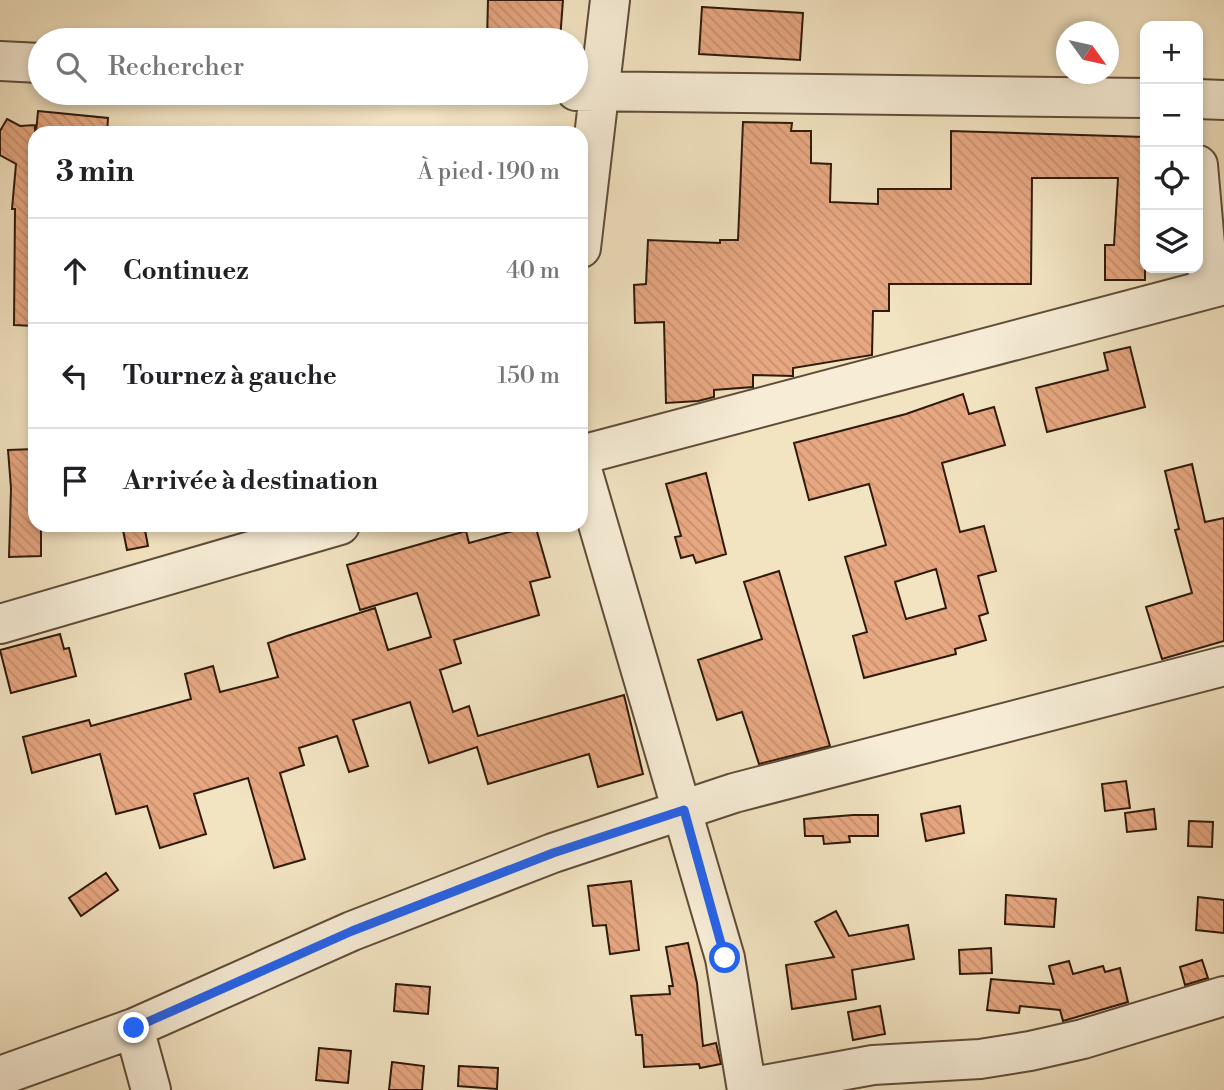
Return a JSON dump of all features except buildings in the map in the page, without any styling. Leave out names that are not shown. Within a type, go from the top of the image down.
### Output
[{"type":"street","points":[[610,0],[588,92],[1140,98]]},
{"type":"street","points":[[0,61],[28,62]]},
{"type":"street","points":[[1203,99],[1224,100]]},
{"type":"street","points":[[586,126],[587,105]]},
{"type":"street","points":[[588,453],[1217,287],[1203,196]]},
{"type":"street","points":[[588,489],[684,810],[725,958],[747,1089],[873,1065],[980,1059],[1030,1051],[1083,1039],[1224,996]]},
{"type":"street","points":[[0,624],[316,532]]},
{"type":"street","points":[[0,1076],[134,1028],[352,931],[553,853],[734,793],[1224,666]]},
{"type":"street","points":[[134,1028],[151,1090]]},
{"type":"route","points":[[134,1028],[352,931],[553,853],[684,810],[725,958]]}]
